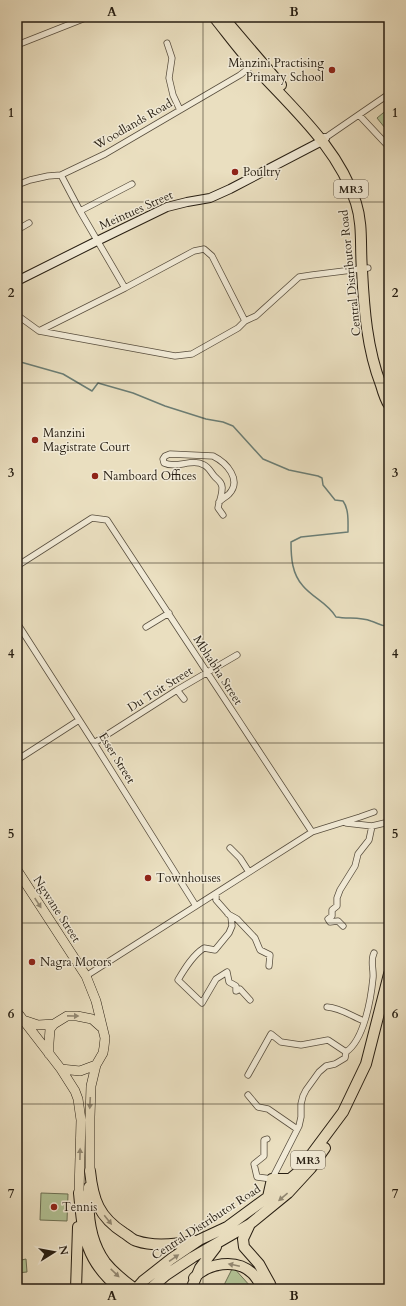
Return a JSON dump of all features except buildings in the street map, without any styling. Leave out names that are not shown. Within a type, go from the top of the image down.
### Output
[{"type":"highway","name":"Central Distributor Road","points":[[214,17],[254,65],[323,140]]},
{"type":"highway","name":"Central Distributor Road","points":[[223,17],[323,140],[349,183],[357,205],[377,358],[389,395]]},
{"type":"highway","name":"Central Distributor Road","points":[[365,269],[365,310],[372,358],[389,405]]},
{"type":"highway","name":"Central Distributor Road","points":[[141,1287],[171,1259],[199,1240],[227,1227],[268,1197],[305,1163],[343,1112],[366,1064],[389,974]]},
{"type":"highway","name":"Central Distributor Road","points":[[141,1287],[220,1243],[250,1224],[288,1193],[311,1168],[347,1113],[368,1066],[389,992]]},
{"type":"highway","points":[[90,1171],[94,1195],[104,1215],[113,1226],[136,1241],[173,1245],[199,1240]]},
{"type":"highway","points":[[90,1171],[88,1198],[91,1226],[98,1250],[112,1270],[141,1287]]},
{"type":"highway","points":[[268,1197],[272,1179],[289,1179]]},
{"type":"highway","points":[[75,1289],[78,1247],[79,1193]]},
{"type":"highway","points":[[79,1193],[83,1228],[88,1249],[98,1267],[120,1289]]},
{"type":"highway","points":[[250,1224],[243,1239],[244,1247],[262,1269],[272,1289]]},
{"type":"highway","points":[[190,1289],[194,1278],[203,1264],[220,1243]]},
{"type":"highway","points":[[194,1278],[200,1272],[212,1267],[230,1264],[237,1265],[251,1272],[263,1289]]},
{"type":"main road","name":"Ngwane Street","points":[[17,870],[86,976],[96,1001],[101,1027]]},
{"type":"main road","points":[[49,1054],[50,1030],[54,1024],[67,1016],[92,1019],[101,1027],[104,1038],[103,1053],[96,1065],[91,1086],[90,1171]]},
{"type":"main road","points":[[19,1018],[38,1025],[54,1024]]},
{"type":"main road","points":[[19,1018],[61,1069],[75,1090],[80,1108],[81,1120],[79,1193]]},
{"type":"main road","points":[[61,1069],[80,1071],[96,1065]]},
{"type":"street","points":[[17,45],[88,17]]},
{"type":"street","points":[[167,43],[172,58],[168,78],[172,95],[180,110]]},
{"type":"street","name":"Woodlands Road","points":[[17,185],[48,176],[62,175],[105,154],[240,75],[254,65]]},
{"type":"street","name":"Meintues Street","points":[[17,281],[167,207],[210,198],[230,190],[323,140],[389,94]]},
{"type":"street","points":[[359,115],[389,147]]},
{"type":"street","points":[[62,175],[80,211],[125,288]]},
{"type":"street","points":[[80,211],[132,184]]},
{"type":"street","points":[[17,230],[29,223]]},
{"type":"street","points":[[39,331],[125,288],[194,251],[204,249],[212,256],[245,321]]},
{"type":"street","points":[[17,315],[39,331],[175,356],[192,354],[238,328],[245,321],[256,316],[299,277],[365,269]]},
{"type":"street","points":[[218,502],[229,494],[234,484],[234,477],[219,459],[213,456],[170,454],[165,456],[163,459],[164,463],[169,465],[199,463],[205,465],[221,482],[222,488],[218,502],[218,508],[223,515]]},
{"type":"street","name":"Mbhabha Street","points":[[17,566],[92,518],[107,520],[312,832]]},
{"type":"street","points":[[146,627],[169,613]]},
{"type":"street","name":"Esser Street","points":[[17,623],[196,906]]},
{"type":"street","name":"Du Toit Street","points":[[94,743],[177,690],[237,655]]},
{"type":"street","points":[[177,690],[184,698]]},
{"type":"street","points":[[17,760],[79,720]]},
{"type":"street","points":[[86,976],[312,832],[374,812]]},
{"type":"street","points":[[343,823],[372,826],[389,822]]},
{"type":"street","points":[[343,926],[338,921],[330,923],[328,919],[332,916],[332,910],[337,906],[336,898],[340,890],[356,866],[358,854],[369,840],[372,826]]},
{"type":"street","points":[[230,848],[240,858],[249,872]]},
{"type":"street","points":[[216,894],[216,900],[230,917],[232,926],[229,933],[215,950],[204,948],[198,952],[178,980],[202,1004],[216,979],[227,972],[229,982],[236,986],[236,991],[240,989],[250,1000]]},
{"type":"street","points":[[228,914],[237,919],[256,938],[260,950],[270,955],[269,966]]},
{"type":"street","points":[[267,1139],[264,1140],[264,1156],[254,1164],[257,1178],[272,1179],[298,1129],[302,1117],[301,1104],[306,1090],[319,1072],[326,1066],[335,1064],[345,1058],[346,1052],[357,1040],[362,1030],[370,1002],[374,977],[372,957],[374,953]]},
{"type":"street","points":[[327,1007],[345,1011],[364,1021]]},
{"type":"street","points":[[248,1074],[271,1034],[281,1042],[301,1045],[328,1040],[346,1052]]},
{"type":"street","points":[[248,1095],[258,1107],[268,1109],[298,1129]]},
{"type":"green space","points":[[389,108],[389,133],[377,118]]},
{"type":"green space","name":"Tennis","points":[[41,1193],[68,1194],[67,1221],[40,1220]]},
{"type":"green space","points":[[26,1259],[27,1272],[17,1273],[17,1261]]},
{"type":"green space","points":[[233,1267],[251,1287],[252,1289],[222,1289]]},
{"type":"waterway","points":[[17,361],[63,374],[92,391],[98,383],[133,393],[165,406],[206,419],[223,422],[233,426],[263,459],[289,470],[322,478],[323,485],[335,500],[343,501],[345,504],[348,516],[348,532],[301,537],[291,542],[292,560],[296,576],[307,590],[329,608],[336,617],[363,619],[389,626]]},
{"type":"place","name":"Manzini Practising Primary School","points":[[332,70]]},
{"type":"place","name":"Poultry","points":[[235,172]]},
{"type":"place","name":"Manzini Magistrate Court","points":[[35,440]]},
{"type":"place","name":"Namboard Offices","points":[[95,476]]},
{"type":"place","name":"Townhouses","points":[[148,878]]},
{"type":"place","name":"Nagra Motors","points":[[32,962]]},
{"type":"place","name":"Tennis","points":[[54,1207]]}]
